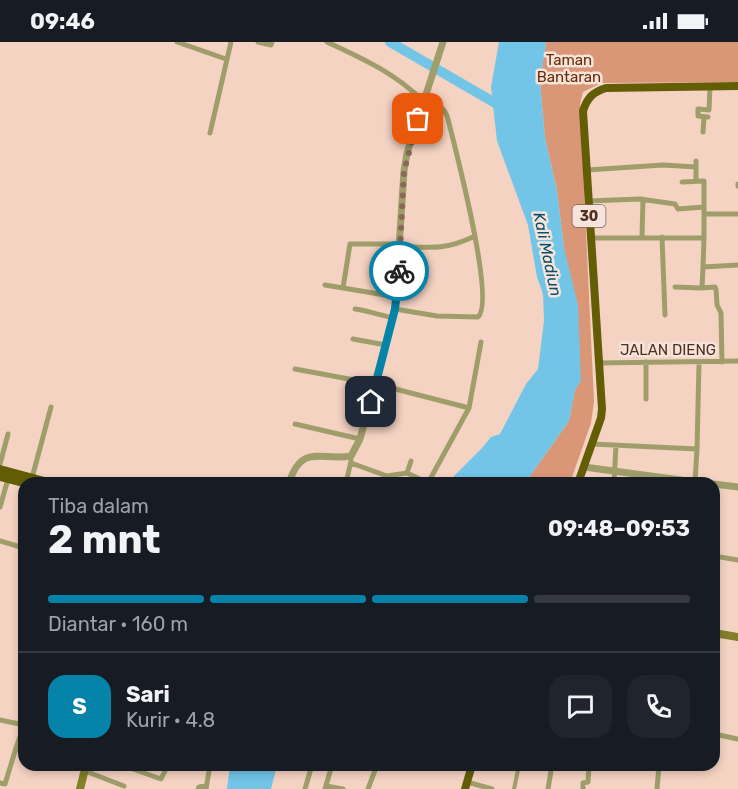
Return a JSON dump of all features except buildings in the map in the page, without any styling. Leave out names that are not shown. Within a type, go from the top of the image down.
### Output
[{"type":"highway","name":"30","points":[[580,477],[602,409],[583,111],[590,97],[597,90],[606,88],[738,87]]},
{"type":"highway","points":[[0,470],[20,477]]},
{"type":"main road","points":[[720,634],[738,636]]},
{"type":"main road","points":[[80,789],[84,771]]},
{"type":"street","points":[[177,42],[226,59]]},
{"type":"street","points":[[210,133],[231,42]]},
{"type":"street","points":[[258,42],[270,45],[272,42]]},
{"type":"street","points":[[327,42],[390,74],[424,99],[437,103],[446,113],[475,236],[482,281],[482,311],[480,316],[437,316],[395,309]]},
{"type":"street","points":[[347,477],[376,384],[395,309],[407,153],[443,42]]},
{"type":"street","points":[[703,132],[706,117],[698,116],[698,109],[709,110],[710,87]]},
{"type":"street","points":[[587,170],[696,164],[696,180]]},
{"type":"street","points":[[682,182],[702,180],[705,183],[702,288]]},
{"type":"street","points":[[588,201],[643,199],[677,204],[678,209],[704,207]]},
{"type":"street","points":[[642,237],[643,199]]},
{"type":"street","points":[[704,214],[738,214]]},
{"type":"street","points":[[344,288],[350,244],[444,248],[475,236]]},
{"type":"street","points":[[662,237],[665,315]]},
{"type":"street","points":[[590,238],[704,238]]},
{"type":"street","points":[[703,267],[738,265]]},
{"type":"street","points":[[325,285],[397,297]]},
{"type":"street","points":[[675,287],[715,287],[717,305],[721,313],[722,362]]},
{"type":"street","points":[[355,309],[364,310],[372,315],[393,318]]},
{"type":"street","points":[[354,339],[386,345]]},
{"type":"street","points":[[431,477],[469,408],[481,342]]},
{"type":"street","name":"JALAN DIENG","points":[[598,363],[738,361]]},
{"type":"street","points":[[646,362],[646,399]]},
{"type":"street","points":[[694,477],[699,363]]},
{"type":"street","points":[[295,369],[376,384],[469,408]]},
{"type":"street","points":[[29,477],[51,407]]},
{"type":"street","points":[[295,423],[360,439]]},
{"type":"street","points":[[0,464],[8,434]]},
{"type":"street","points":[[592,444],[697,448]]},
{"type":"street","points":[[615,477],[616,445]]},
{"type":"street","points":[[291,477],[294,468],[307,457],[324,455],[351,459],[387,476],[407,472],[417,477]]},
{"type":"street","points":[[407,472],[411,461]]},
{"type":"street","points":[[584,467],[654,477]]},
{"type":"street","points":[[0,507],[4,478]]},
{"type":"street","points":[[720,485],[738,488]]},
{"type":"street","points":[[0,541],[18,546]]},
{"type":"street","points":[[720,557],[738,560]]},
{"type":"street","points":[[0,720],[18,724]]},
{"type":"street","points":[[720,735],[738,739]]},
{"type":"street","points":[[0,783],[5,784],[18,740]]},
{"type":"street","points":[[92,771],[124,786]]},
{"type":"street","points":[[139,771],[161,779],[165,771]]},
{"type":"street","points":[[198,789],[199,787],[206,788],[209,771]]},
{"type":"street","points":[[305,789],[310,771]]},
{"type":"street","points":[[330,771],[325,787],[343,789]]},
{"type":"street","points":[[368,789],[375,771]]},
{"type":"street","points":[[514,789],[518,771]]},
{"type":"street","points":[[548,789],[551,771]]},
{"type":"street","points":[[583,789],[583,783],[588,782],[589,771]]},
{"type":"street","points":[[657,789],[658,771]]},
{"type":"street","points":[[466,785],[492,789]]},
{"type":"green space","name":"Taman Bantaran","points":[[546,42],[738,42],[738,82],[601,83],[583,92],[580,104],[594,402],[591,423],[572,477],[529,477],[569,421],[575,389],[564,248],[557,191],[545,138],[540,82]]},
{"type":"water","name":"Kali Madiun","points":[[499,42],[546,42],[540,82],[545,138],[557,191],[564,248],[578,305],[581,381],[575,390],[569,421],[529,477],[453,477],[491,437],[500,434],[526,384],[538,369],[544,321],[543,294],[537,277],[528,225],[497,141],[491,87]]},
{"type":"water","points":[[229,771],[276,771],[271,789],[227,789]]},
{"type":"waterway","points":[[390,42],[502,107]]},
{"type":"way so far","points":[[399,271],[404,171],[418,119]]},
{"type":"route","points":[[371,402],[395,309],[399,271]]}]
